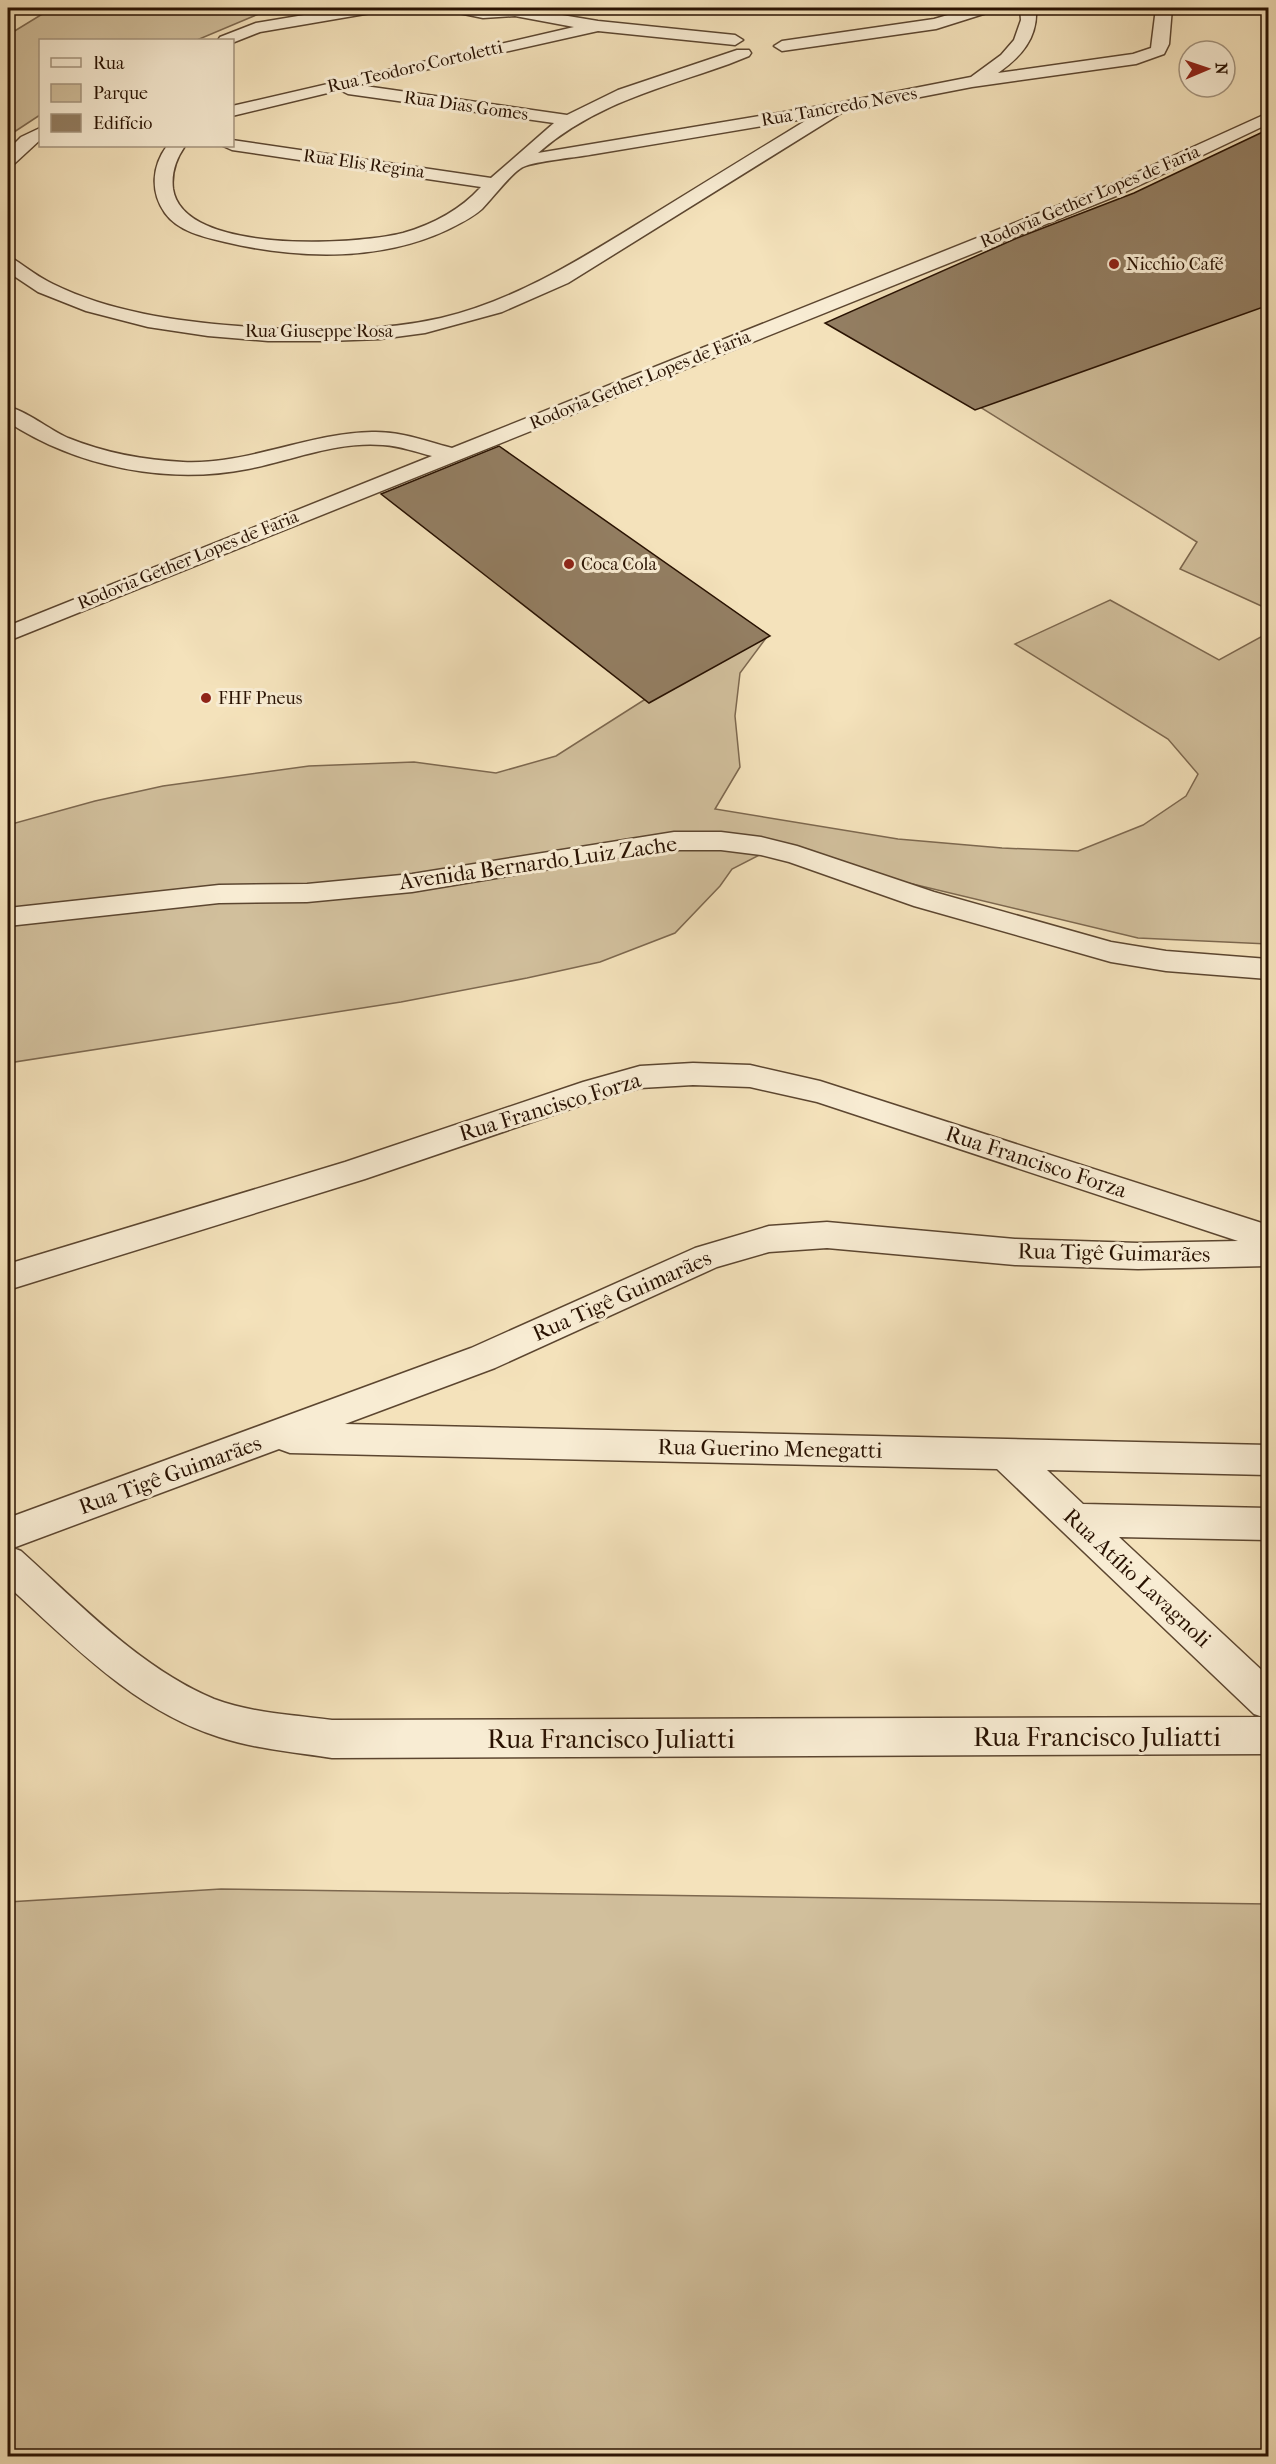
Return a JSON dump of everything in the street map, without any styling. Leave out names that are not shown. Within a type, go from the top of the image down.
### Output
[{"type":"street","points":[[228,39],[295,8]]},
{"type":"street","points":[[256,28],[371,8]]},
{"type":"street","points":[[455,8],[482,13],[524,10],[598,26],[757,46]]},
{"type":"street","points":[[175,147],[168,154],[163,186],[170,207],[182,220],[200,230],[257,245],[332,248],[407,237],[438,227],[467,211],[549,134],[568,120],[630,91],[757,46],[936,24],[987,8]]},
{"type":"street","points":[[972,82],[999,66],[1018,49],[1030,18],[1028,8]]},
{"type":"street","name":"Rua Tancredo Neves","points":[[519,162],[838,108],[972,82],[1114,63],[1158,51],[1161,44],[1164,8]]},
{"type":"street","name":"Rua Teodoro Cortoletti","points":[[234,111],[598,26]]},
{"type":"street","name":"Rua Dias Gomes","points":[[329,87],[568,120]]},
{"type":"street","name":"Rua Giuseppe Rosa","points":[[8,264],[31,283],[86,305],[124,316],[247,333],[357,334],[427,326],[514,300],[561,279],[838,108]]},
{"type":"street","name":"Rodovia Gether Lopes de Faria","points":[[8,634],[1114,190],[1269,118]]},
{"type":"street","points":[[8,160],[27,141],[39,134]]},
{"type":"street","name":"Rua Elis Regina","points":[[234,145],[495,184]]},
{"type":"street","points":[[8,413],[44,437]]},
{"type":"street","points":[[8,425],[115,459],[158,468],[228,466],[315,444],[356,438],[393,440],[454,455]]},
{"type":"street","name":"Avenida Bernardo Luiz Zache","points":[[8,917],[219,894],[307,893],[412,883],[634,846],[674,841],[721,841],[761,846],[797,855],[924,899],[1111,952],[1166,961],[1269,969]]},
{"type":"street","name":"Rua Francisco Forza","points":[[8,1277],[354,1171],[583,1093],[640,1077],[693,1074],[750,1076],[820,1092],[1269,1238]]},
{"type":"street","name":"Rua Tigê Guimarães","points":[[8,1534],[483,1358],[707,1257],[769,1239],[827,1236],[1015,1252],[1138,1256],[1269,1253]]},
{"type":"street","name":"Rua Guerino Menegatti","points":[[272,1438],[1269,1460]]},
{"type":"street","name":"Rua Atílio Lavagnoli","points":[[1006,1455],[1269,1701]]},
{"type":"street","points":[[1076,1520],[1269,1524]]},
{"type":"street","name":"Rua Francisco Juliatti","points":[[8,1563],[137,1676],[203,1713],[258,1728],[332,1739],[1269,1736]]},
{"type":"green space","points":[[59,8],[273,8],[199,39],[39,39],[39,116],[8,136],[8,35],[44,13]]},
{"type":"green space","points":[[1268,283],[1268,609],[1180,569],[1197,542],[840,320]]},
{"type":"green space","points":[[1110,600],[1219,660],[1268,633],[1268,944],[1138,938],[875,875],[777,846],[732,869],[720,886],[675,933],[600,962],[401,1002],[8,1063],[8,825],[95,801],[163,786],[309,766],[414,762],[496,773],[556,756],[666,686],[766,638],[740,673],[735,716],[740,767],[715,809],[898,839],[1002,848],[1078,851],[1143,825],[1186,796],[1198,774],[1168,739],[1015,644]]},
{"type":"green space","points":[[221,1889],[1268,1904],[1268,2456],[8,2456],[8,1902]]},
{"type":"building","name":"Nicchio Café","points":[[1269,129],[1269,305],[975,410],[825,323],[1017,238],[1134,193]]},
{"type":"building","name":"Coca Cola","points":[[499,446],[770,636],[649,703],[381,494]]},
{"type":"place","name":"Nicchio Café","points":[[1114,264]]},
{"type":"place","name":"Coca Cola","points":[[569,564]]},
{"type":"place","name":"FHF Pneus","points":[[206,698]]}]
